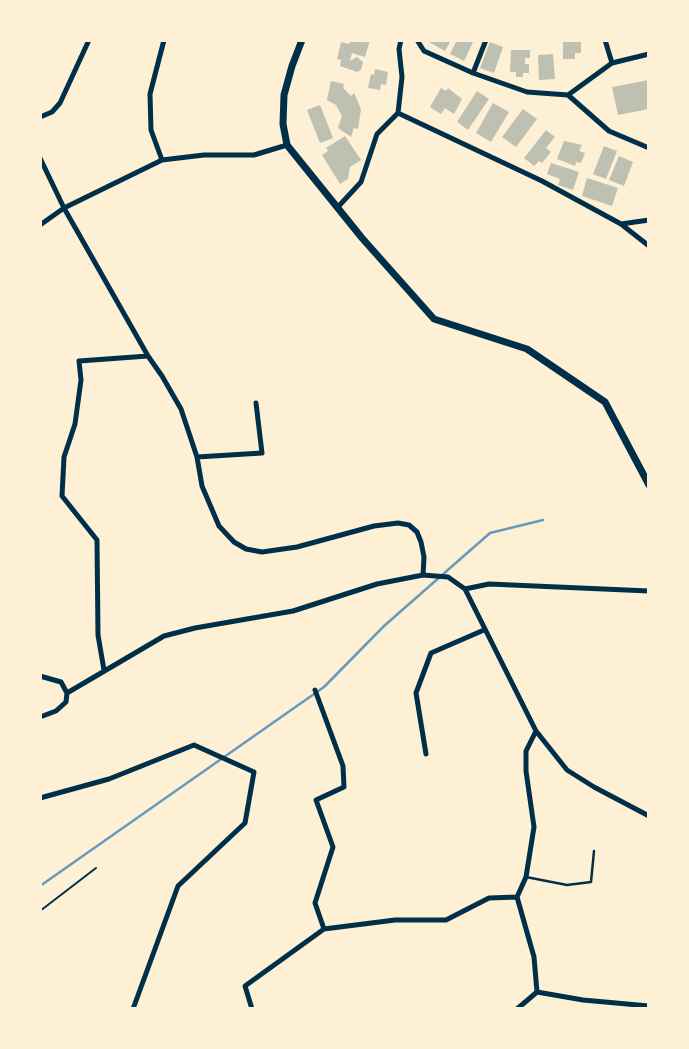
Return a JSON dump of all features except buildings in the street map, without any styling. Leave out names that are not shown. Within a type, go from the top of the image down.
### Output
[{"type":"street","points":[[40,117],[52,112],[60,103],[89,40]]},
{"type":"street","points":[[162,160],[151,130],[150,94],[164,40]]},
{"type":"street","points":[[302,40],[284,95],[283,124],[287,145],[337,208],[434,319],[527,349],[605,401],[649,485]]},
{"type":"street","points":[[337,208],[361,182],[377,134],[398,113],[402,77],[399,49],[401,40]]},
{"type":"street","points":[[417,40],[424,51],[473,73],[527,92],[568,95],[609,131],[649,148]]},
{"type":"street","points":[[473,73],[486,40]]},
{"type":"street","points":[[604,40],[612,63]]},
{"type":"street","points":[[568,95],[612,63],[649,54]]},
{"type":"street","points":[[398,113],[542,181],[621,224],[649,246]]},
{"type":"street","points":[[40,225],[64,208],[162,160],[204,155],[254,155],[287,145]]},
{"type":"street","points":[[40,159],[64,208],[181,409],[197,457],[202,486],[219,526],[234,541],[261,552],[297,547],[374,526],[398,523],[409,525],[416,532],[424,557],[423,575]]},
{"type":"street","points":[[621,224],[649,220]]},
{"type":"street","points":[[104,670],[98,635],[97,540],[62,496],[64,457],[75,424],[81,380],[79,361],[148,356]]},
{"type":"street","points":[[197,457],[262,453],[256,403]]},
{"type":"street","points":[[67,693],[164,636],[293,611],[377,584],[423,575],[448,577],[465,589],[536,731],[567,770],[594,788],[649,816]]},
{"type":"street","points":[[465,589],[489,584],[649,591]]},
{"type":"street","points":[[426,754],[416,693],[431,653],[484,630]]},
{"type":"street","points":[[40,676],[61,682],[67,693],[66,702],[56,711],[40,717]]},
{"type":"street","points":[[315,690],[343,766],[344,787],[316,800],[333,847],[315,903],[324,929]]},
{"type":"street","points":[[536,731],[526,751],[534,827],[527,877],[517,897],[534,957],[537,992]]},
{"type":"street","points":[[40,798],[109,779],[194,745],[254,772],[245,823],[178,886],[133,1009]]},
{"type":"street","points":[[252,1009],[245,986],[324,929],[395,920],[446,920],[489,898],[517,897]]},
{"type":"street","points":[[537,992],[583,1000],[649,1006]]},
{"type":"street","points":[[517,1009],[537,992]]},
{"type":"street","points":[[581,1009],[583,1000]]},
{"type":"lane","points":[[527,877],[567,885],[591,882],[594,851]]},
{"type":"path","points":[[40,911],[96,868]]},
{"type":"waterway","points":[[40,886],[324,687],[384,626],[490,533],[543,520]]}]
